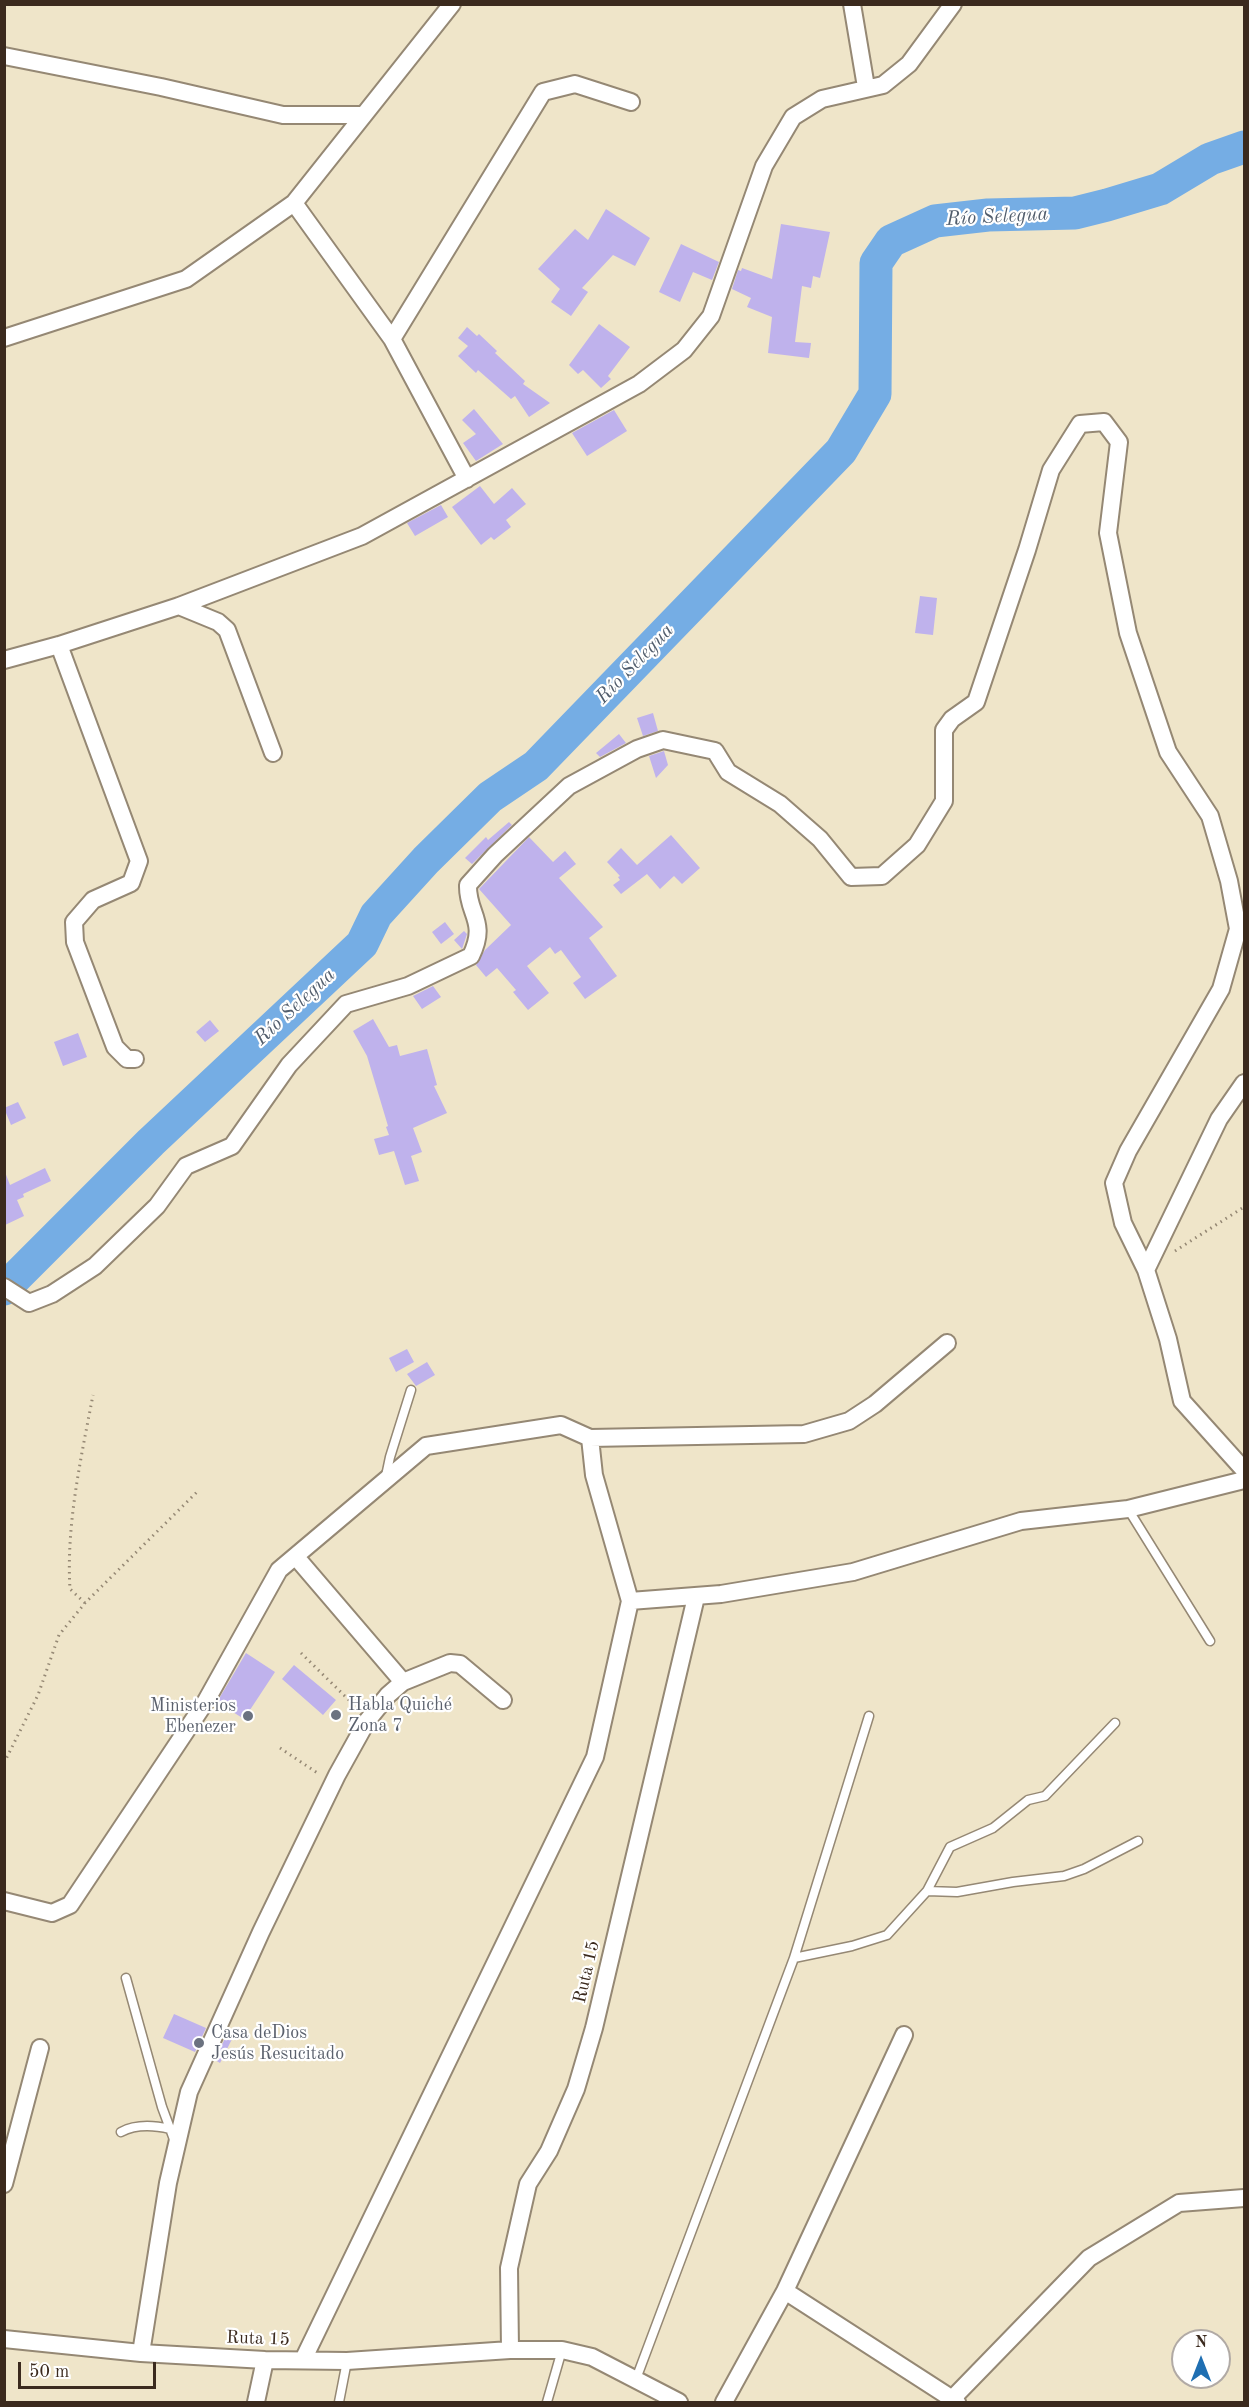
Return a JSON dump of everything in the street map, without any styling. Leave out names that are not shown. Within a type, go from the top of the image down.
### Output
[{"type":"street","points":[[4,338],[186,279],[294,203],[452,4]]},
{"type":"street","points":[[852,4],[866,87]]},
{"type":"street","points":[[4,660],[59,645],[179,606],[362,536],[639,384],[684,350],[711,316],[764,166],[793,117],[822,99],[866,87],[883,85],[909,64],[954,4]]},
{"type":"street","points":[[4,56],[162,87],[283,115],[364,115]]},
{"type":"street","points":[[392,339],[543,92],[575,84],[631,102]]},
{"type":"street","points":[[294,203],[392,339],[467,479]]},
{"type":"street","points":[[4,1287],[29,1303],[52,1294],[95,1266],[157,1206],[186,1166],[232,1146],[289,1065],[346,1004],[408,986],[471,956],[476,947],[478,924],[468,896],[468,885],[495,855],[569,786],[637,749],[663,740],[715,751],[728,772],[780,804],[820,839],[852,877],[882,876],[916,845],[944,801],[944,730],[952,719],[976,702],[1051,470],[1080,424],[1104,422],[1119,442],[1108,533],[1128,633],[1168,752],[1210,816],[1229,881],[1238,928],[1221,989],[1128,1150],[1114,1183],[1123,1223],[1146,1270],[1168,1340],[1182,1401],[1245,1470]]},
{"type":"street","points":[[179,606],[218,622],[226,630],[273,753]]},
{"type":"street","points":[[59,645],[139,861],[131,883],[93,900],[74,922],[75,942],[115,1047],[127,1059],[135,1059]]},
{"type":"street","points":[[1146,1270],[1219,1119],[1245,1083]]},
{"type":"street","points":[[4,1900],[52,1913],[70,1905],[206,1701],[279,1570],[426,1446],[561,1425],[590,1438],[804,1434],[849,1421],[862,1413],[946,1343]]},
{"type":"street","points":[[303,2360],[595,1757],[630,1601],[594,1475],[590,1438]]},
{"type":"street","points":[[630,1601],[696,1597],[853,1572],[1022,1521],[1128,1509],[1245,1480]]},
{"type":"street","points":[[296,1557],[403,1682]]},
{"type":"street","name":"Ruta 15","points":[[510,2350],[509,2268],[528,2184],[549,2151],[576,2089],[594,2028],[696,1597]]},
{"type":"street","points":[[141,2353],[168,2183],[189,2092],[261,1932],[368,1719],[388,1695],[403,1682],[450,1663],[460,1664],[503,1700]]},
{"type":"street","points":[[724,2403],[785,2291],[904,2036]]},
{"type":"street","points":[[4,2184],[40,2048]]},
{"type":"street","points":[[785,2291],[954,2401],[1089,2258],[1179,2203],[1245,2198]]},
{"type":"street","name":"Ruta 15","points":[[4,2339],[141,2353],[265,2360],[347,2361],[510,2350],[562,2350],[592,2357],[679,2403]]},
{"type":"street","points":[[256,2403],[265,2360]]},
{"type":"lane","points":[[386,1480],[390,1457],[411,1390]]},
{"type":"lane","points":[[1128,1509],[1210,1641]]},
{"type":"lane","points":[[636,2379],[794,1958],[869,1716]]},
{"type":"lane","points":[[794,1958],[852,1946],[887,1935],[927,1891],[950,1847],[993,1828],[1028,1800],[1045,1796],[1115,1722]]},
{"type":"lane","points":[[927,1891],[957,1892],[1064,1876],[1084,1869],[1138,1841]]},
{"type":"lane","points":[[126,1978],[176,2145]]},
{"type":"lane","points":[[121,2132],[129,2128],[146,2126],[170,2128]]},
{"type":"lane","points":[[547,2403],[562,2350]]},
{"type":"lane","points":[[339,2403],[347,2361]]},
{"type":"path","points":[[1146,1270],[1245,1207]]},
{"type":"path","points":[[85,1603],[70,1589],[69,1567],[72,1520],[93,1395]]},
{"type":"path","points":[[4,1763],[38,1695],[59,1635],[85,1603],[199,1490]]},
{"type":"path","points":[[301,1653],[368,1719]]},
{"type":"path","points":[[280,1748],[334,1783]]},
{"type":"building","points":[[606,209],[650,238],[635,266],[613,255],[582,288],[588,292],[571,316],[551,302],[560,289],[538,269],[575,229],[588,240]]},
{"type":"building","points":[[781,224],[830,232],[820,278],[813,276],[811,288],[802,286],[795,342],[811,343],[809,358],[768,353],[772,317],[747,307],[751,298],[732,289],[738,270],[741,271],[742,268],[772,279]]},
{"type":"building","points":[[681,244],[719,262],[712,280],[693,272],[680,302],[659,292]]},
{"type":"building","points":[[599,324],[630,347],[608,376],[611,379],[601,388],[583,370],[578,374],[569,365]]},
{"type":"building","points":[[467,327],[477,336],[479,334],[497,351],[495,353],[525,381],[523,384],[550,403],[529,417],[515,396],[511,399],[478,370],[476,373],[458,356],[468,346],[458,338]]},
{"type":"building","points":[[474,409],[503,444],[476,461],[463,443],[476,434],[462,420]]},
{"type":"building","points":[[614,410],[627,431],[587,456],[572,433]]},
{"type":"building","points":[[480,486],[494,504],[512,488],[526,504],[506,520],[511,527],[494,540],[491,537],[481,545],[452,507]]},
{"type":"building","points":[[441,505],[448,517],[415,536],[407,523]]},
{"type":"building","points":[[920,596],[937,598],[933,635],[915,633]]},
{"type":"building","points":[[653,713],[658,731],[643,736],[637,718]]},
{"type":"building","points":[[619,734],[626,743],[600,757],[596,753]]},
{"type":"building","points":[[664,751],[668,765],[656,778],[649,756]]},
{"type":"building","points":[[509,822],[512,825],[472,864],[465,858],[486,837],[488,840]]},
{"type":"building","points":[[671,835],[700,868],[682,884],[674,876],[660,889],[647,874],[621,894],[613,885],[620,880],[618,877],[620,876],[607,862],[621,848],[637,865]]},
{"type":"building","points":[[529,837],[553,862],[565,851],[576,864],[559,878],[603,927],[589,938],[617,976],[585,999],[573,983],[581,977],[561,950],[555,954],[550,947],[527,966],[549,993],[528,1010],[513,992],[516,990],[497,968],[486,977],[476,965],[485,950],[511,925],[479,889]]},
{"type":"building","points":[[445,922],[454,934],[441,944],[432,932]]},
{"type":"building","points":[[464,931],[467,934],[462,949],[454,940]]},
{"type":"building","points":[[433,986],[441,997],[422,1009],[413,996]]},
{"type":"building","points":[[373,1019],[389,1047],[397,1045],[400,1056],[427,1049],[437,1085],[434,1086],[447,1113],[413,1128],[422,1152],[411,1156],[419,1181],[405,1185],[394,1151],[379,1155],[374,1139],[389,1135],[386,1127],[388,1126],[367,1056],[353,1031]]},
{"type":"building","points":[[210,1020],[219,1031],[205,1042],[196,1032]]},
{"type":"building","points":[[78,1033],[87,1057],[63,1066],[54,1042]]},
{"type":"building","points":[[18,1102],[26,1118],[11,1125],[4,1108]]},
{"type":"building","points":[[45,1168],[51,1181],[23,1194],[24,1197],[17,1200],[24,1216],[5,1225],[5,1172],[10,1185]]},
{"type":"building","points":[[407,1349],[414,1362],[396,1372],[389,1358]]},
{"type":"building","points":[[427,1362],[435,1375],[416,1386],[407,1374]]},
{"type":"building","name":"Ministerios Ebenezer","points":[[246,1653],[275,1672],[244,1719],[217,1702]]},
{"type":"building","points":[[294,1665],[336,1700],[323,1715],[282,1679]]},
{"type":"building","points":[[174,2014],[206,2028],[195,2052],[163,2038]]},
{"type":"building","points":[[226,2036],[232,2039],[220,2063],[215,2060]]},
{"type":"waterway","name":"Río Selegua","points":[[4,1289],[151,1142],[362,944],[376,915],[426,860],[490,797],[536,766],[841,451],[875,394],[876,263],[891,241],[935,221],[988,215],[1075,213],[1107,205],[1160,189],[1210,159],[1244,147]]},
{"type":"place","name":"Habla Quiché Zona 7","points":[[336,1715]]},
{"type":"place","name":"Ministerios Ebenezer","points":[[248,1716]]},
{"type":"place","name":"Casa deDios Jesús Resucitado","points":[[199,2043]]}]
